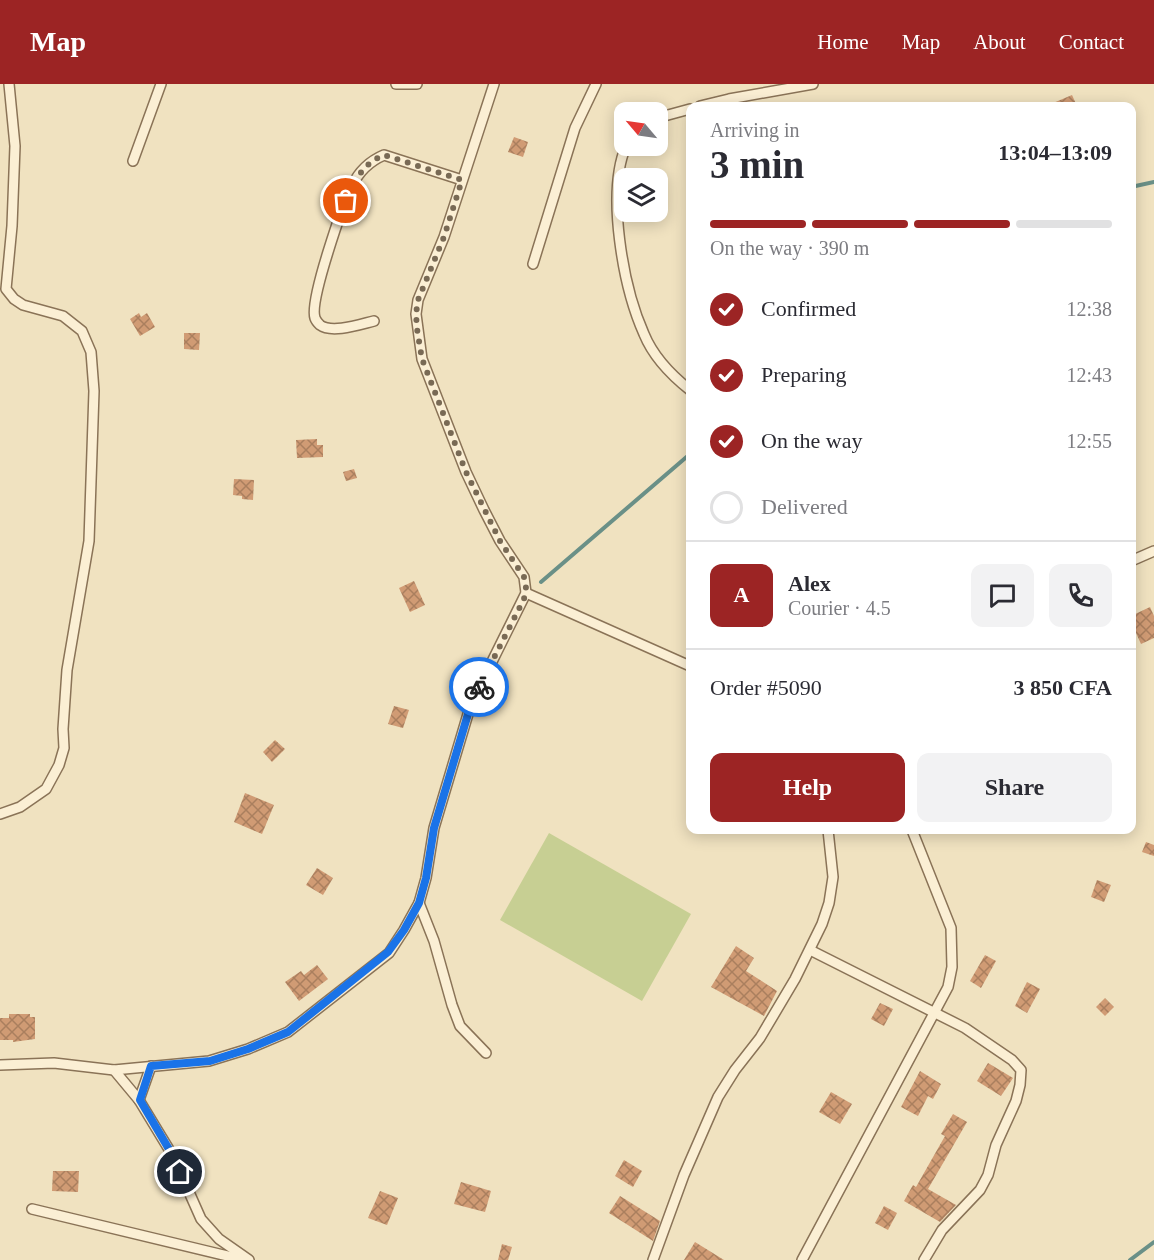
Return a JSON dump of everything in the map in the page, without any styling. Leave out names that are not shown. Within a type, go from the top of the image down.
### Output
[{"type":"street","points":[[0,814],[20,807],[46,789],[64,748],[67,670],[89,541],[94,391],[91,352],[82,331],[63,316],[23,305],[6,289],[12,226],[15,146],[9,84]]},
{"type":"street","points":[[133,161],[161,84]]},
{"type":"street","points":[[396,84],[417,84]]},
{"type":"street","points":[[0,1065],[54,1063],[114,1070],[210,1061],[248,1049],[288,1032],[388,952],[419,903],[426,878],[434,828],[471,704],[526,593],[524,577],[500,541],[466,472],[422,359],[416,314],[418,300],[444,237],[494,84]]},
{"type":"street","points":[[533,264],[575,128],[596,84]]},
{"type":"street","points":[[717,102],[813,84]]},
{"type":"street","points":[[668,115],[686,110]]},
{"type":"street","points":[[374,321],[344,328],[328,328],[320,325],[315,318],[316,296],[352,185],[372,160],[384,155],[462,180]]},
{"type":"street","points":[[622,156],[617,179],[616,202],[629,286],[644,335],[671,375],[686,387]]},
{"type":"street","points":[[1136,559],[1154,551]]},
{"type":"street","points":[[526,593],[686,664]]},
{"type":"street","points":[[653,1260],[684,1175],[718,1097],[735,1070],[760,1038],[795,979],[822,924],[829,903],[833,877],[828,834]]},
{"type":"street","points":[[802,1260],[948,987],[952,967],[951,928],[914,834]]},
{"type":"street","points":[[419,903],[435,941],[460,1026],[486,1053]]},
{"type":"street","points":[[810,950],[965,1028],[1012,1060],[1021,1070],[1016,1101],[996,1145],[988,1174],[980,1190],[950,1220],[924,1260]]},
{"type":"street","points":[[140,1100],[151,1066]]},
{"type":"street","points":[[114,1070],[140,1100],[173,1156],[201,1219],[219,1239],[249,1260]]},
{"type":"street","points":[[32,1209],[244,1260]]},
{"type":"green space","points":[[549,833],[691,914],[642,1001],[500,920]]},
{"type":"building","points":[[1072,95],[1075,102],[1055,102]]},
{"type":"building","points":[[514,137],[528,142],[523,157],[508,152]]},
{"type":"building","points":[[139,313],[141,317],[147,313],[155,327],[140,336],[130,319]]},
{"type":"building","points":[[184,333],[200,333],[199,350],[184,349]]},
{"type":"building","points":[[317,439],[317,445],[323,445],[323,457],[297,458],[296,440]]},
{"type":"building","points":[[354,469],[357,478],[346,481],[343,472]]},
{"type":"building","points":[[234,479],[254,480],[253,500],[233,495]]},
{"type":"building","points":[[414,581],[425,605],[410,612],[399,588]]},
{"type":"building","points":[[1150,607],[1154,616],[1154,638],[1141,644],[1136,633],[1136,614]]},
{"type":"building","points":[[394,706],[409,710],[403,728],[388,724]]},
{"type":"building","points":[[275,740],[285,749],[272,762],[263,752]]},
{"type":"building","points":[[245,793],[274,805],[262,834],[234,822]]},
{"type":"building","points":[[1146,842],[1154,845],[1154,856],[1142,852]]},
{"type":"building","points":[[317,868],[333,878],[323,895],[306,885]]},
{"type":"building","points":[[1097,880],[1111,885],[1104,902],[1091,897]]},
{"type":"building","points":[[736,946],[754,958],[746,971],[777,991],[764,1016],[711,987]]},
{"type":"building","points":[[985,955],[996,961],[981,988],[970,981]]},
{"type":"building","points":[[317,965],[328,979],[299,1001],[285,982],[301,971],[304,975]]},
{"type":"building","points":[[1027,982],[1040,989],[1027,1013],[1015,1006]]},
{"type":"building","points":[[1105,998],[1114,1007],[1105,1016],[1096,1007]]},
{"type":"building","points":[[880,1003],[893,1009],[884,1026],[871,1019]]},
{"type":"building","points":[[9,1014],[30,1014],[30,1017],[35,1017],[35,1039],[13,1042],[13,1040],[0,1040],[0,1018],[9,1018]]},
{"type":"building","points":[[988,1063],[1013,1078],[1001,1096],[977,1081]]},
{"type":"building","points":[[920,1071],[941,1084],[933,1099],[928,1096],[918,1116],[901,1107]]},
{"type":"building","points":[[831,1092],[852,1104],[840,1124],[819,1112]]},
{"type":"building","points":[[953,1114],[967,1122],[928,1189],[956,1205],[940,1222],[904,1201],[913,1185],[916,1187],[945,1136],[941,1134]]},
{"type":"building","points":[[624,1160],[642,1171],[633,1187],[615,1176]]},
{"type":"building","points":[[53,1171],[79,1171],[78,1192],[52,1191]]},
{"type":"building","points":[[160,1172],[169,1172],[169,1184],[160,1184]]},
{"type":"building","points":[[461,1182],[491,1191],[485,1212],[454,1204]]},
{"type":"building","points":[[380,1191],[398,1198],[387,1225],[368,1218]]},
{"type":"building","points":[[620,1196],[660,1221],[653,1241],[609,1213]]},
{"type":"building","points":[[884,1206],[897,1213],[888,1230],[875,1223]]},
{"type":"building","points":[[695,1242],[724,1260],[684,1260]]},
{"type":"building","points":[[502,1244],[512,1247],[508,1260],[498,1260]]},
{"type":"waterway","points":[[1136,186],[1154,182]]},
{"type":"waterway","points":[[541,582],[686,457]]},
{"type":"waterway","points":[[1130,1260],[1154,1242]]},
{"type":"way so far","points":[[346,201],[352,185],[363,169],[372,160],[384,155],[462,180],[444,237],[418,300],[416,314],[422,359],[466,472],[500,541],[524,577],[526,587],[524,599],[479,687]]},
{"type":"route","points":[[180,1172],[140,1100],[151,1066],[210,1061],[248,1049],[288,1032],[326,1004],[388,952],[419,903],[426,878],[434,828],[471,704],[479,687]]}]
